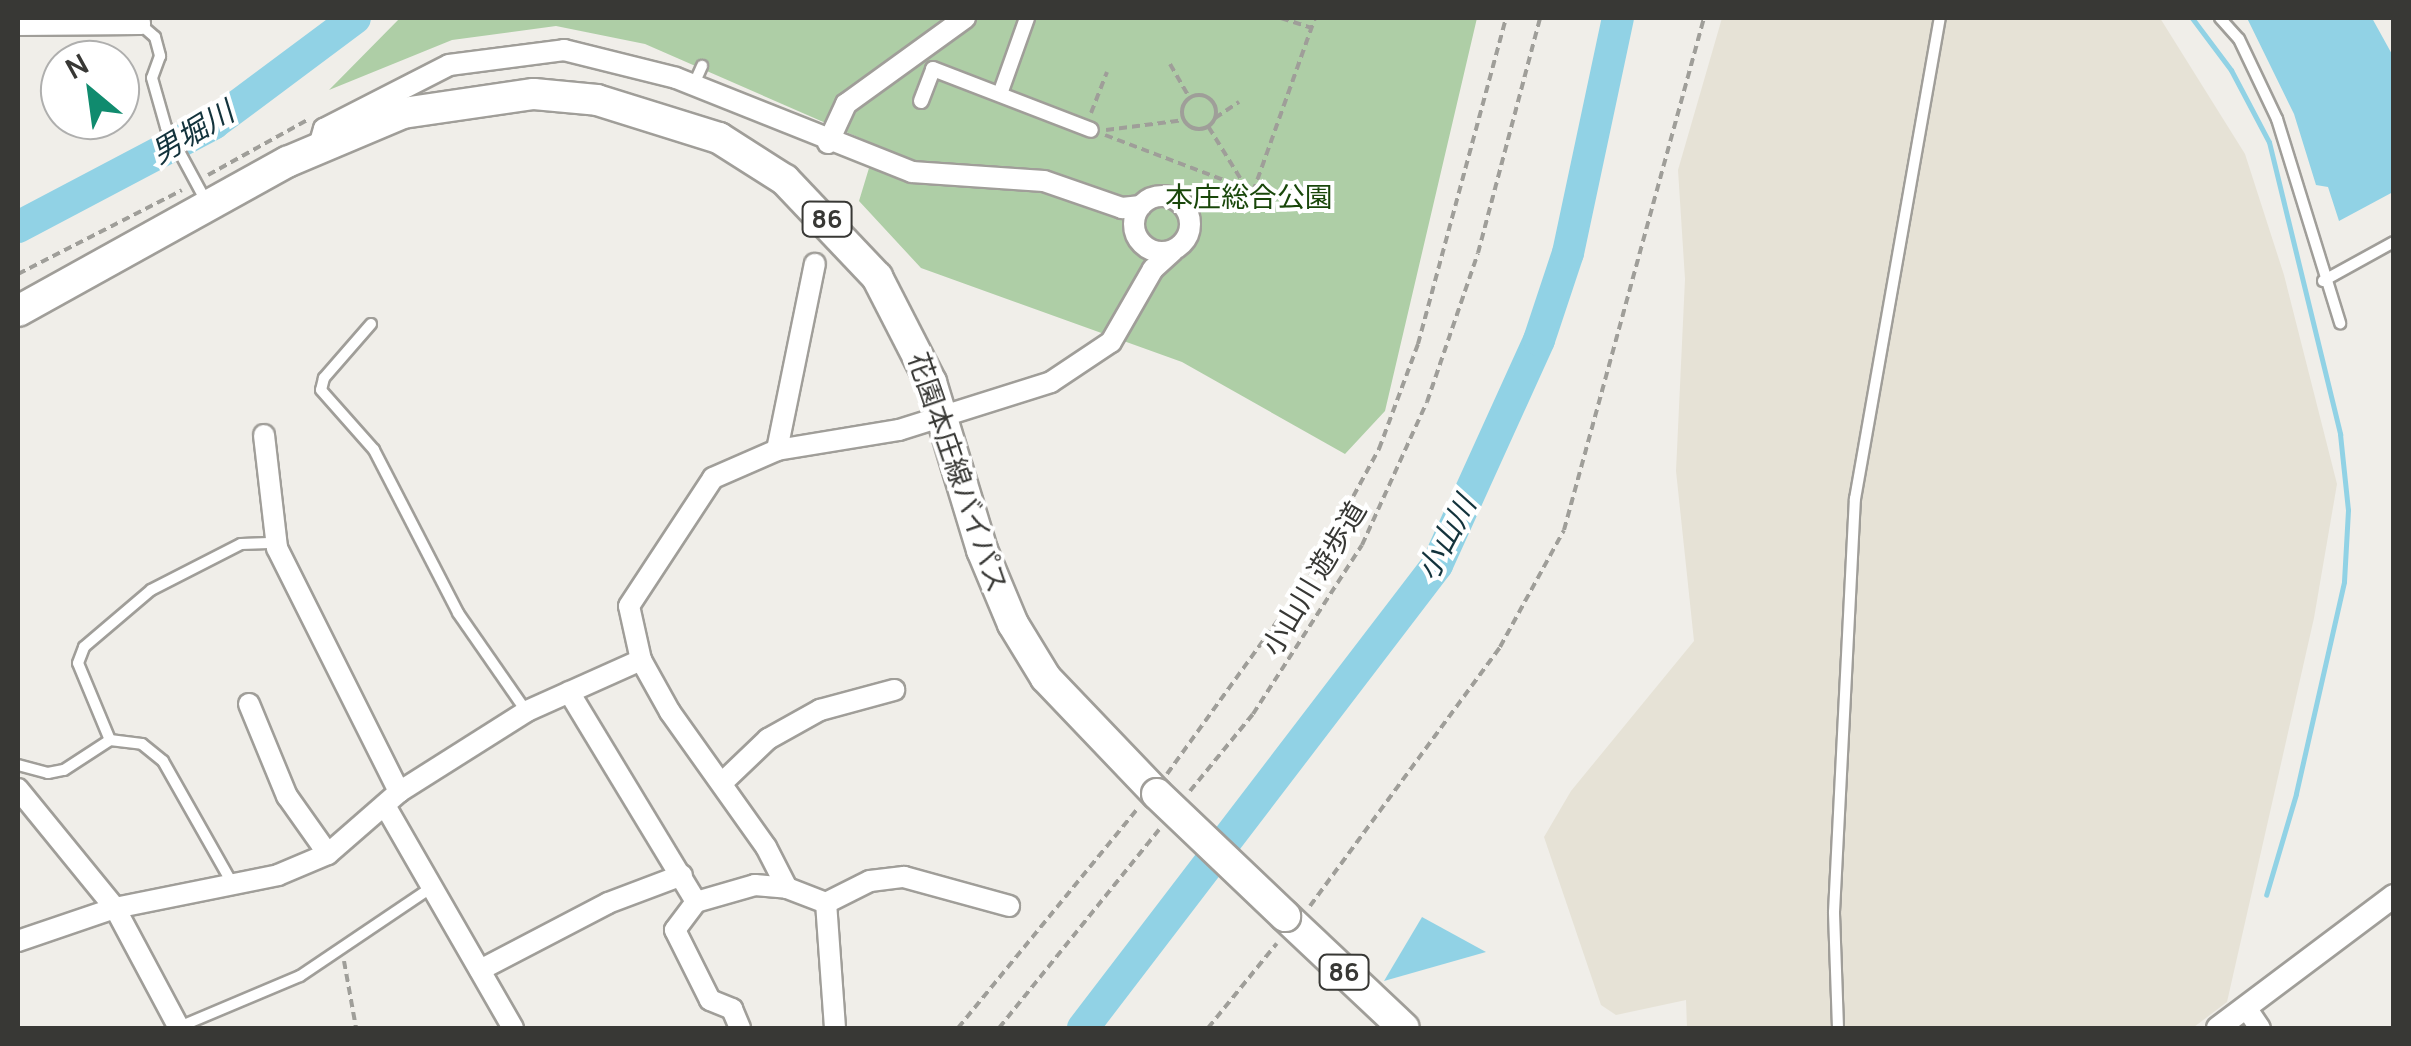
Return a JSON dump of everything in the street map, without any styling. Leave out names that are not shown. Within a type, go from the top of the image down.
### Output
[{"type":"main road","name":"花園本庄線バイパス","points":[[18,295],[320,146],[404,113],[534,94],[597,100],[720,138],[785,180],[877,276],[909,330],[943,418],[982,550],[1014,624],[1057,691],[1165,802],[1404,1028]]},
{"type":"main road","name":"花園本庄線バイパス","points":[[18,312],[208,204]]},
{"type":"street","points":[[828,142],[846,104],[965,18]]},
{"type":"street","points":[[1000,94],[1028,18]]},
{"type":"street","points":[[18,25],[139,21]]},
{"type":"street","points":[[320,146],[324,129],[396,86],[448,66],[507,54],[602,56],[698,75],[828,142],[912,172],[1044,181],[1133,212],[1165,196],[1187,210],[1190,229],[1153,269],[1132,316],[1086,363],[1051,382],[943,418],[777,450],[713,478],[646,572],[629,606],[640,660],[788,888]]},
{"type":"street","points":[[921,101],[933,69],[1088,128]]},
{"type":"street","points":[[1133,212],[1153,269]]},
{"type":"street","points":[[1145,247],[1173,250]]},
{"type":"street","points":[[777,450],[815,264]]},
{"type":"street","points":[[264,435],[276,543],[432,887],[514,1028]]},
{"type":"street","points":[[18,941],[115,908],[231,881],[278,875],[328,854],[393,800],[527,712],[640,660]]},
{"type":"street","points":[[722,783],[768,739],[820,710],[894,690]]},
{"type":"street","points":[[569,692],[696,902]]},
{"type":"street","points":[[249,704],[288,796],[328,854]]},
{"type":"street","points":[[18,789],[115,908],[179,1028]]},
{"type":"street","points":[[480,970],[608,903],[682,875]]},
{"type":"street","points":[[740,1028],[732,1009],[710,1000],[675,930],[696,902],[755,886],[788,888],[826,903],[870,881],[904,877],[1009,906]]},
{"type":"street","points":[[2218,1028],[2253,1019],[2394,896]]},
{"type":"street","points":[[826,903],[835,1028]]},
{"type":"lane","points":[[1838,1028],[1834,912],[1855,499],[1940,18]]},
{"type":"lane","points":[[2220,18],[2239,39],[2276,120],[2323,281],[2340,323]]},
{"type":"lane","points":[[139,21],[155,37],[160,56],[152,78],[166,128],[208,204]]},
{"type":"lane","points":[[2323,281],[2394,242]]},
{"type":"lane","points":[[371,324],[324,378],[321,390],[374,450],[458,613],[527,712]]},
{"type":"lane","points":[[110,740],[78,662],[84,647],[152,590],[241,544],[276,543]]},
{"type":"lane","points":[[18,765],[48,773],[64,770],[110,740],[142,744],[163,761],[231,881]]},
{"type":"lane","points":[[179,1028],[300,976],[432,887]]},
{"type":"path","points":[[1281,18],[1311,28]]},
{"type":"path","points":[[1088,128],[1253,192],[1314,18]]},
{"type":"path","points":[[958,1028],[1165,802],[1310,576],[1379,449],[1418,344],[1506,18]]},
{"type":"path","name":"小山川 遊歩道","points":[[999,1028],[1165,802],[1253,714],[1370,527],[1426,402],[1478,253],[1540,18]]},
{"type":"path","points":[[1208,1028],[1500,648],[1564,530],[1704,18]]},
{"type":"path","points":[[1170,64],[1190,98],[1184,120]]},
{"type":"path","points":[[1088,128],[1106,72]]},
{"type":"path","points":[[1190,98],[1208,98],[1214,118]]},
{"type":"path","points":[[1088,128],[1131,130],[1184,120],[1197,128],[1208,126],[1239,102]]},
{"type":"path","points":[[1208,126],[1248,189]]},
{"type":"path","points":[[340,950],[356,1028]]},
{"type":"shaded area","points":[[1722,18],[2160,18],[2245,154],[2284,275],[2337,484],[2314,618],[2227,1002],[2194,1027],[1687,1028],[1686,1000],[1616,1015],[1601,1005],[1544,837],[1571,791],[1694,641],[1676,471],[1685,279],[1678,170]]},
{"type":"green space","name":"本庄総合公園","points":[[400,18],[1477,18],[1385,411],[1345,454],[1182,362],[921,268],[859,201],[876,145],[645,44],[556,26],[452,40],[329,90]]},
{"type":"water","points":[[2247,18],[2372,18],[2393,56],[2393,192],[2339,221],[2328,187],[2316,185],[2294,114]]},
{"type":"water","points":[[1422,917],[1486,952],[1384,981]]},
{"type":"waterway","name":"男堀川","points":[[18,227],[213,124],[355,18]]},
{"type":"waterway","name":"小山川","points":[[1083,1028],[1437,565],[1539,340],[1568,253],[1618,18]]},
{"type":"waterway","points":[[2192,18],[2231,70],[2269,142],[2340,434],[2348,510],[2344,582],[2296,794],[2266,895]]}]
